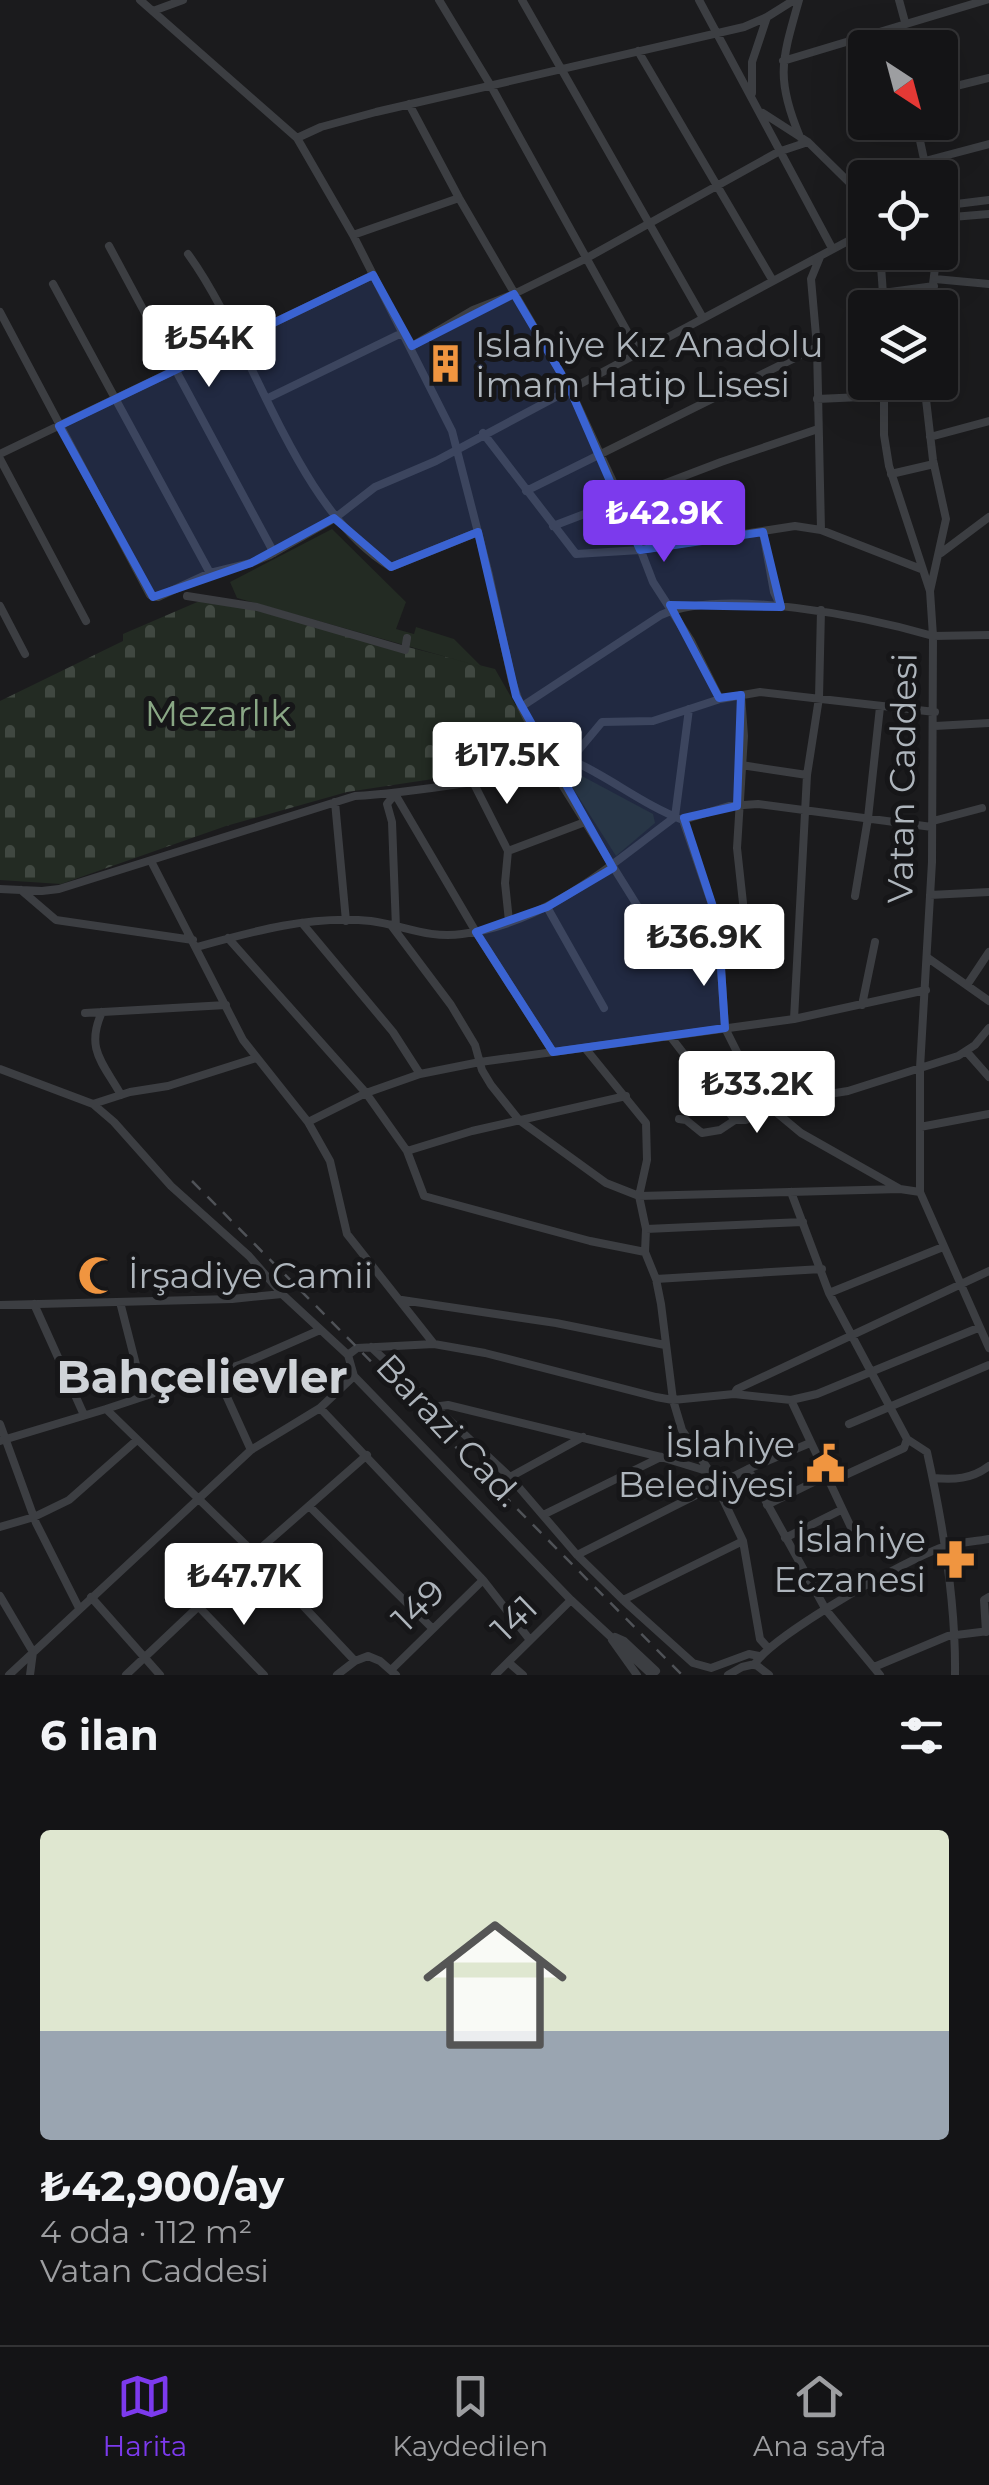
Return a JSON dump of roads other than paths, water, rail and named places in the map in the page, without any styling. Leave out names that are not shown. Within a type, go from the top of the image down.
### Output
[{"type":"street","points":[[140,0],[297,138],[353,235],[412,346],[458,449],[521,707],[554,772],[650,926]]},
{"type":"street","points":[[153,11],[183,0]]},
{"type":"street","points":[[438,0],[491,86],[639,353]]},
{"type":"street","points":[[522,0],[703,318]]},
{"type":"street","points":[[698,0],[832,248]]},
{"type":"street","points":[[297,138],[320,127],[409,104],[717,32],[767,18],[796,0]]},
{"type":"street","points":[[796,0],[781,77],[804,140]]},
{"type":"street","points":[[899,0],[904,22]]},
{"type":"street","points":[[783,60],[986,0]]},
{"type":"street","points":[[752,97],[752,62],[767,18]]},
{"type":"street","points":[[638,51],[773,281]]},
{"type":"street","points":[[958,86],[989,78]]},
{"type":"street","points":[[409,104],[569,387],[621,499],[653,582],[691,640],[720,699]]},
{"type":"street","points":[[760,110],[804,140],[848,182]]},
{"type":"street","points":[[412,346],[473,310],[584,259],[804,140]]},
{"type":"street","points":[[929,160],[989,144]]},
{"type":"street","points":[[353,235],[459,198]]},
{"type":"street","points":[[958,204],[989,200]]},
{"type":"street","points":[[958,217],[989,214]]},
{"type":"street","points":[[0,312],[150,595],[158,597],[210,573],[251,564],[274,553],[335,518],[375,487],[458,449],[848,240]]},
{"type":"street","points":[[109,246],[274,553]]},
{"type":"street","points":[[188,254],[238,340],[312,484],[335,518],[391,566],[478,532]]},
{"type":"street","points":[[821,530],[818,348],[810,279],[822,255]]},
{"type":"street","points":[[933,290],[935,270]]},
{"type":"street","points":[[86,621],[0,457],[373,275]]},
{"type":"street","points":[[898,290],[934,283],[989,284]]},
{"type":"street","points":[[53,284],[210,573]]},
{"type":"street","points":[[268,398],[404,332]]},
{"type":"street","points":[[526,491],[818,348]]},
{"type":"street","points":[[817,399],[848,398]]},
{"type":"street","points":[[884,400],[884,435],[891,474],[930,591],[933,636],[989,635]]},
{"type":"street","points":[[926,400],[946,518],[930,591]]},
{"type":"street","points":[[930,438],[989,422]]},
{"type":"street","points":[[552,526],[818,429]]},
{"type":"street","points":[[483,433],[576,554],[640,550],[796,526],[821,530],[921,568]]},
{"type":"street","points":[[891,474],[934,464]]},
{"type":"street","points":[[940,554],[989,517]]},
{"type":"street","points":[[763,532],[774,592],[781,607]]},
{"type":"street","points":[[187,596],[257,606],[405,650],[406,638]]},
{"type":"street","name":"Vatan Caddesi","points":[[521,707],[671,610],[692,605],[821,610],[933,636],[933,824],[920,1068],[920,1192],[989,1348]]},
{"type":"street","points":[[0,606],[25,654]]},
{"type":"street","points":[[794,1019],[804,812],[820,698],[821,610]]},
{"type":"street","points":[[572,758],[602,722],[653,720],[720,699],[760,692],[934,712]]},
{"type":"street","points":[[741,696],[744,736],[738,806],[743,904]]},
{"type":"street","points":[[855,896],[880,707]]},
{"type":"street","points":[[688,709],[679,819],[718,922],[725,1028],[735,1053],[771,1108],[802,1133],[900,1190]]},
{"type":"street","points":[[935,726],[989,723]]},
{"type":"street","points":[[546,751],[572,758],[679,819]]},
{"type":"street","points":[[741,765],[807,775]]},
{"type":"street","points":[[0,888],[58,889],[355,796],[554,772]]},
{"type":"street","points":[[472,780],[508,851],[505,882],[509,921]]},
{"type":"street","points":[[395,794],[387,804],[392,822],[394,927],[451,1006],[475,1045],[491,1085],[519,1120],[606,1183],[639,1196],[920,1192]]},
{"type":"street","points":[[395,794],[553,1052]]},
{"type":"street","points":[[335,802],[346,921]]},
{"type":"street","points":[[21,890],[56,920],[195,943],[262,928],[346,921],[428,934],[476,932],[578,891],[679,819],[712,809],[758,804],[933,824],[982,808]]},
{"type":"street","points":[[508,851],[585,822]]},
{"type":"street","points":[[152,862],[235,1027],[308,1122],[333,1168],[347,1234],[434,1344]]},
{"type":"street","points":[[930,895],[989,892]]},
{"type":"street","points":[[548,906],[604,1008]]},
{"type":"street","points":[[302,923],[393,1032],[420,1074]]},
{"type":"street","points":[[228,938],[366,1093],[407,1151],[422,1192],[429,1199],[644,1252]]},
{"type":"street","points":[[862,1005],[875,942]]},
{"type":"street","points":[[967,985],[989,952]]},
{"type":"street","points":[[928,958],[989,1001]]},
{"type":"street","points":[[308,1122],[366,1093],[420,1074],[480,1062],[794,1019],[926,990]]},
{"type":"street","points":[[85,1013],[226,1005]]},
{"type":"street","points":[[102,1012],[94,1028],[94,1045],[121,1095]]},
{"type":"street","points":[[758,1092],[837,1093],[966,1051],[989,1028]]},
{"type":"street","points":[[670,1036],[734,1120]]},
{"type":"street","points":[[586,1048],[646,1123],[639,1196],[646,1229],[644,1252],[656,1279],[673,1400],[682,1430],[710,1472],[743,1541],[760,1639],[768,1648]]},
{"type":"street","points":[[966,1051],[989,1077]]},
{"type":"street","points":[[0,1069],[93,1104],[168,1086],[256,1058]]},
{"type":"street","points":[[407,1151],[472,1130],[626,1096]]},
{"type":"street","name":"Barazi Cad.","points":[[93,1104],[171,1186],[249,1256],[282,1294],[348,1355],[354,1376],[571,1600],[607,1632]]},
{"type":"street","points":[[679,1119],[702,1133],[720,1130],[734,1120],[746,1120],[771,1108]]},
{"type":"street","points":[[920,1128],[989,1114]]},
{"type":"street","points":[[791,1192],[848,1334],[907,1439],[926,1452],[956,1634],[955,1675]]},
{"type":"street","points":[[646,1229],[803,1222]]},
{"type":"street","points":[[829,1293],[943,1247]]},
{"type":"street","points":[[656,1279],[822,1269]]},
{"type":"street","points":[[734,1394],[737,1389],[848,1334],[989,1271]]},
{"type":"street","points":[[0,1305],[282,1294]]},
{"type":"street","points":[[402,1300],[556,1322],[665,1345]]},
{"type":"street","points":[[120,1302],[144,1396]]},
{"type":"street","points":[[34,1304],[84,1415]]},
{"type":"street","points":[[348,1355],[358,1348],[434,1344],[673,1400],[734,1394],[792,1400],[816,1394],[978,1328]]},
{"type":"street","points":[[3,1440],[216,1373],[320,1330]]},
{"type":"street","points":[[371,1347],[510,1477],[577,1555],[693,1663],[711,1668],[749,1654],[769,1675]]},
{"type":"street","points":[[849,1424],[989,1365]]},
{"type":"street","points":[[216,1373],[252,1450]]},
{"type":"street","points":[[9,1675],[196,1498],[252,1450],[320,1408],[354,1376]]},
{"type":"street","points":[[792,1400],[856,1538]]},
{"type":"street","points":[[433,1407],[448,1405],[710,1472]]},
{"type":"street","points":[[320,1408],[483,1580],[530,1640]]},
{"type":"street","points":[[106,1409],[355,1660]]},
{"type":"street","points":[[0,1424],[34,1517],[79,1608]]},
{"type":"street","points":[[510,1477],[582,1437]]},
{"type":"street","points":[[767,1505],[904,1448],[907,1439]]},
{"type":"street","points":[[0,1528],[34,1517],[78,1494],[137,1440]]},
{"type":"street","points":[[577,1555],[748,1469],[810,1443]]},
{"type":"street","points":[[126,1675],[254,1554],[367,1456]]},
{"type":"street","points":[[543,1516],[661,1457]]},
{"type":"street","points":[[932,1478],[953,1480],[978,1474],[989,1466]]},
{"type":"street","points":[[748,1469],[826,1610],[877,1671],[956,1634],[987,1632],[984,1600],[989,1597]]},
{"type":"street","points":[[310,1507],[432,1628]]},
{"type":"street","points":[[785,1538],[841,1510]]},
{"type":"street","points":[[728,1675],[826,1610],[944,1546],[989,1539]]},
{"type":"street","points":[[623,1600],[743,1541]]},
{"type":"street","name":"149","points":[[393,1673],[432,1628],[483,1580]]},
{"type":"street","points":[[0,1596],[33,1652],[30,1675]]},
{"type":"street","points":[[90,1597],[160,1675]]},
{"type":"street","name":"141","points":[[495,1675],[571,1600]]},
{"type":"street","points":[[198,1606],[264,1675]]},
{"type":"street","points":[[607,1632],[624,1641],[653,1673]]},
{"type":"street","points":[[607,1632],[637,1675]]},
{"type":"street","points":[[337,1675],[355,1660],[368,1656],[393,1673]]},
{"type":"street","points":[[508,1662],[524,1675]]},
{"type":"railway","points":[[192,1181],[682,1675]]},
{"type":"place","name":"Islahiye Kız Anadolu İmam Hatip Lisesi","points":[[445,364]]},
{"type":"place","name":"İrşadiye Camii","points":[[98,1275]]},
{"type":"place","name":"İslahiye Belediyesi","points":[[825,1464]]},
{"type":"place","name":"İslahiye Eczanesi","points":[[956,1559]]},
{"type":"district","name":"Bahçelievler","points":[[202,1376]]},
{"type":"park label","name":"Mezarlık","points":[[218,713]]}]
